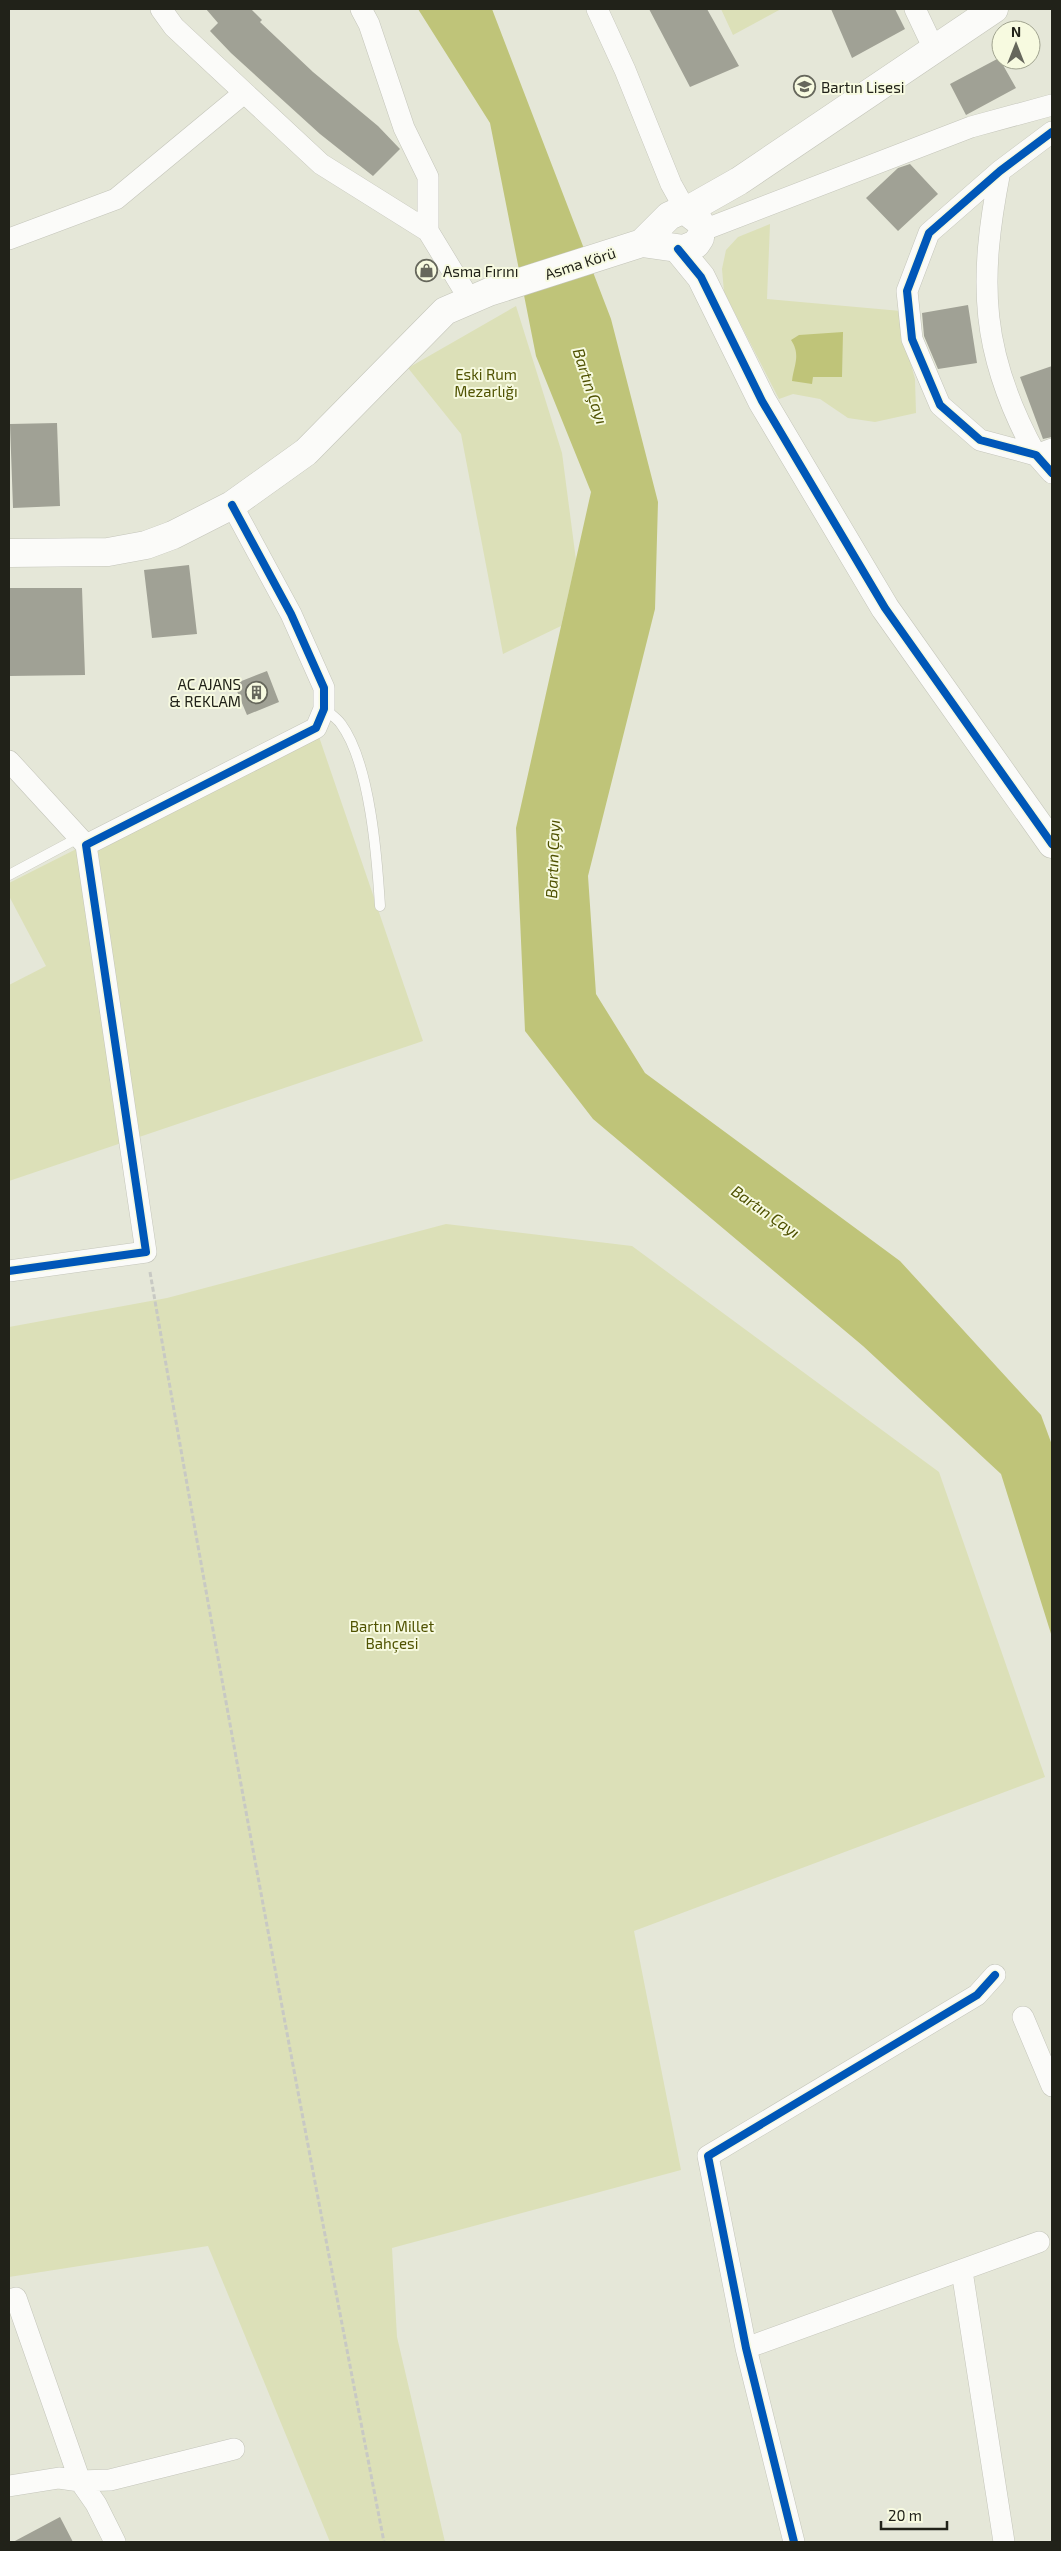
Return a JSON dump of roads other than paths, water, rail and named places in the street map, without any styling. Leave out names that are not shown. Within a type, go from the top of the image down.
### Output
[{"type":"main road","points":[[994,9],[739,180],[708,211],[684,230],[702,277],[762,401],[885,608],[1052,844]]},
{"type":"main road","name":"Asma Körü","points":[[9,553],[108,552],[146,545],[173,535],[232,505],[306,452],[445,311],[479,296],[684,230]]},
{"type":"street","points":[[161,9],[174,26],[321,164],[428,231],[479,296]]},
{"type":"street","points":[[361,9],[369,24],[404,128],[428,177],[428,231]]},
{"type":"street","points":[[597,9],[625,70],[671,184],[684,230],[971,127],[1052,105]]},
{"type":"street","points":[[915,9],[934,48]]},
{"type":"street","points":[[9,239],[116,199],[244,92]]},
{"type":"street","points":[[1044,452],[980,440],[940,404],[912,339],[907,291],[929,233],[1000,171],[1052,132]]},
{"type":"street","points":[[1000,171],[986,263],[986,294],[990,326],[1005,389],[1014,412],[1044,452],[1052,473]]},
{"type":"street","points":[[83,841],[316,728],[324,709],[324,688],[291,614],[232,505]]},
{"type":"street","points":[[9,761],[83,841],[146,1252],[9,1271]]},
{"type":"street","points":[[794,2542],[746,2348],[708,2156],[976,1995],[995,1975]]},
{"type":"street","points":[[1023,2016],[1052,2086]]},
{"type":"street","points":[[746,2348],[1039,2242]]},
{"type":"street","points":[[962,2271],[1004,2542]]},
{"type":"street","points":[[9,2300],[16,2298],[80,2481],[96,2504],[114,2542]]},
{"type":"street","points":[[9,2486],[59,2478],[80,2481],[110,2480],[234,2449]]},
{"type":"lane","points":[[324,709],[341,723],[354,748],[366,794],[376,849],[380,906]]},
{"type":"lane","points":[[9,875],[83,841]]},
{"type":"water","name":"Bartın Çayı","points":[[418,9],[492,9],[611,319],[658,502],[655,609],[588,876],[596,994],[645,1073],[900,1261],[1041,1415],[1052,1445],[1052,1637],[1001,1474],[863,1346],[593,1119],[525,1031],[516,828],[591,492],[536,356],[490,123]]},
{"type":"water","points":[[843,332],[842,377],[813,377],[812,384],[792,381],[796,350],[791,340],[799,335]]},
{"type":"place","name":"Bartın Lisesi","points":[[805,87]]},
{"type":"place","name":"Asma Fırını","points":[[427,271]]},
{"type":"place","name":"AC AJANS & REKLAM","points":[[257,693]]},
{"type":"park label","name":"Eski Rum Mezarlığı","points":[[486,382]]},
{"type":"park label","name":"Bartın Millet Bahçesi","points":[[392,1634]]}]
